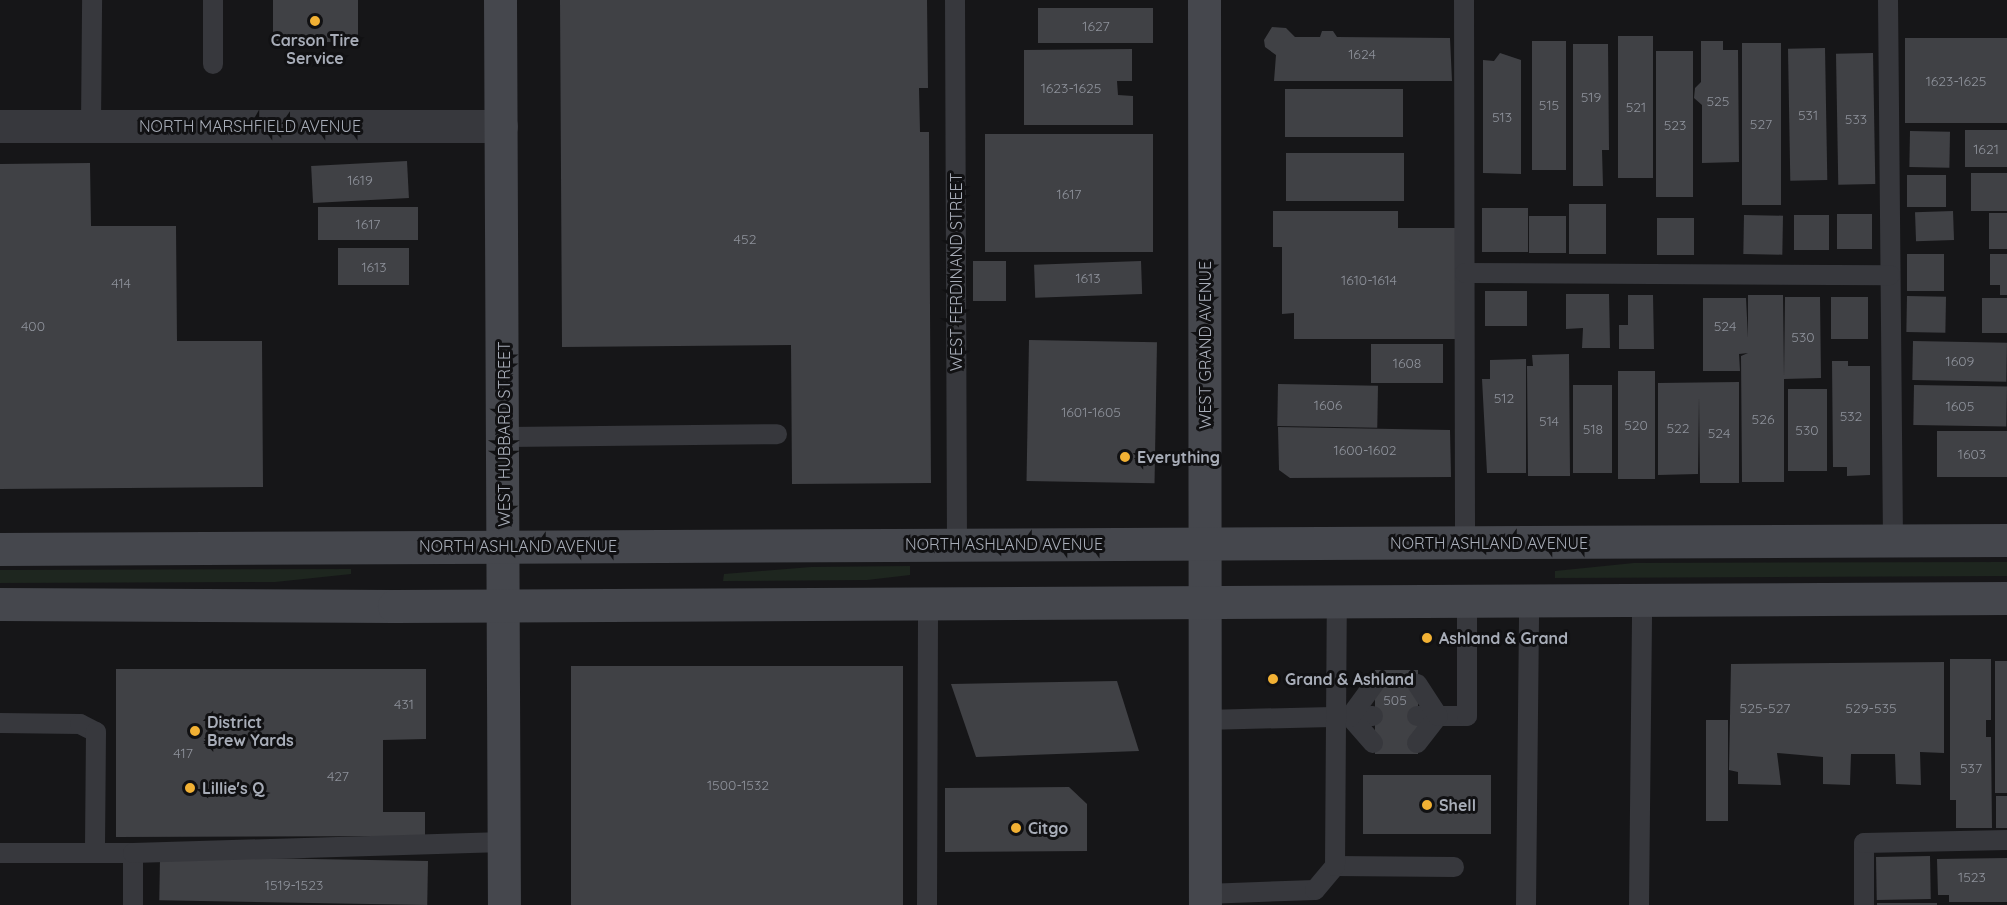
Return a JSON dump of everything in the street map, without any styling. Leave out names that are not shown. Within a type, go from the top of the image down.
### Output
[{"type":"main road","name":"WEST HUBBARD STREET","points":[[500,0],[505,604],[504,905]]},
{"type":"main road","name":"WEST GRAND AVENUE","points":[[1204,0],[1205,899]]},
{"type":"main road","name":"NORTH ASHLAND AVENUE","points":[[0,549],[2007,540]]},
{"type":"main road","points":[[0,604],[1337,602],[2007,598]]},
{"type":"street","name":"NORTH MARSHFIELD AVENUE","points":[[0,126],[501,126]]},
{"type":"lane","points":[[91,126],[92,0]]},
{"type":"lane","points":[[213,0],[213,64]]},
{"type":"lane","name":"WEST FERDINAND STREET","points":[[956,0],[957,544]]},
{"type":"lane","points":[[1464,0],[1465,544]]},
{"type":"lane","points":[[1888,0],[1893,540]]},
{"type":"lane","points":[[1465,273],[1890,275]]},
{"type":"lane","points":[[504,437],[777,434]]},
{"type":"lane","points":[[1526,905],[1528,600]]},
{"type":"lane","points":[[1639,905],[1642,600]]},
{"type":"lane","points":[[1417,716],[1467,716],[1467,601]]},
{"type":"lane","points":[[1205,899],[1315,890],[1335,866],[1343,717],[1337,602]]},
{"type":"lane","points":[[927,905],[928,603]]},
{"type":"lane","points":[[1343,717],[1374,684]]},
{"type":"lane","points":[[1417,684],[1437,716]]},
{"type":"lane","points":[[1205,720],[1373,716]]},
{"type":"lane","points":[[1417,743],[1437,716]]},
{"type":"lane","points":[[1343,717],[1373,743]]},
{"type":"lane","points":[[0,723],[80,724],[96,732],[95,852]]},
{"type":"lane","points":[[1864,905],[1864,843],[2007,840]]},
{"type":"lane","points":[[0,853],[133,853],[504,842]]},
{"type":"lane","points":[[133,853],[133,905]]},
{"type":"lane","points":[[1335,866],[1454,867]]},
{"type":"shaded area","points":[[2007,562],[2007,576],[1555,578],[1555,571],[1634,563]]},
{"type":"shaded area","points":[[910,566],[910,575],[867,580],[723,581],[724,574],[811,567]]},
{"type":"shaded area","points":[[351,569],[351,574],[275,582],[0,583],[0,570]]},
{"type":"building","name":"Carson Tire Service","points":[[273,0],[358,0],[358,42],[273,42]]},
{"type":"building","points":[[560,0],[927,0],[928,88],[919,88],[920,132],[929,132],[931,483],[792,484],[791,345],[562,347]]},
{"type":"building","points":[[1038,8],[1153,8],[1153,43],[1038,43]]},
{"type":"building","points":[[1272,27],[1286,28],[1295,37],[1320,37],[1322,31],[1333,31],[1337,37],[1450,38],[1452,81],[1274,81],[1276,55],[1265,47],[1264,40]]},
{"type":"building","points":[[1618,36],[1653,36],[1653,178],[1618,178]]},
{"type":"building","points":[[1905,38],[2007,38],[2007,123],[1905,123]]},
{"type":"building","points":[[1532,41],[1566,41],[1566,170],[1532,170]]},
{"type":"building","points":[[1701,41],[1723,41],[1723,50],[1738,50],[1739,162],[1702,163],[1702,105],[1694,98],[1695,88],[1701,82]]},
{"type":"building","points":[[1742,43],[1781,43],[1781,205],[1742,205]]},
{"type":"building","points":[[1573,44],[1608,44],[1609,150],[1602,150],[1603,186],[1573,186]]},
{"type":"building","points":[[1825,48],[1827,180],[1790,181],[1788,49]]},
{"type":"building","points":[[1132,49],[1132,81],[1117,81],[1118,95],[1133,96],[1133,125],[1024,125],[1024,50]]},
{"type":"building","points":[[1656,51],[1693,51],[1693,197],[1656,197]]},
{"type":"building","points":[[1500,53],[1521,60],[1521,174],[1483,173],[1483,60],[1494,61]]},
{"type":"building","points":[[1873,53],[1875,184],[1838,185],[1836,54]]},
{"type":"building","points":[[1285,89],[1403,89],[1403,137],[1285,137]]},
{"type":"building","points":[[1965,130],[2007,130],[2007,167],[1965,167]]},
{"type":"building","points":[[1910,131],[1950,132],[1949,168],[1909,167]]},
{"type":"building","points":[[985,134],[1153,134],[1153,252],[985,252]]},
{"type":"building","points":[[1286,153],[1404,153],[1404,201],[1286,201]]},
{"type":"building","points":[[407,161],[409,198],[313,203],[311,166]]},
{"type":"building","points":[[90,163],[91,226],[176,226],[177,341],[262,341],[263,487],[0,489],[0,164]]},
{"type":"building","points":[[1971,173],[2007,173],[2007,211],[1971,211]]},
{"type":"building","points":[[1907,175],[1946,175],[1946,207],[1907,207]]},
{"type":"building","points":[[1569,204],[1606,204],[1606,254],[1569,254]]},
{"type":"building","points":[[318,207],[418,207],[418,240],[318,240]]},
{"type":"building","points":[[1482,208],[1528,208],[1528,252],[1482,252]]},
{"type":"building","points":[[1273,211],[1398,211],[1398,228],[1456,228],[1456,339],[1294,339],[1294,313],[1282,314],[1282,247],[1273,247]]},
{"type":"building","points":[[1953,211],[1954,240],[1916,241],[1915,212]]},
{"type":"building","points":[[1989,213],[2007,213],[2007,249],[1989,249]]},
{"type":"building","points":[[1837,214],[1872,214],[1872,249],[1837,249]]},
{"type":"building","points":[[1744,215],[1783,216],[1782,255],[1743,254]]},
{"type":"building","points":[[1794,215],[1829,215],[1829,250],[1794,250]]},
{"type":"building","points":[[1529,216],[1566,216],[1566,253],[1529,253]]},
{"type":"building","points":[[1657,218],[1694,218],[1694,255],[1657,255]]},
{"type":"building","points":[[338,248],[409,248],[409,285],[338,285]]},
{"type":"building","points":[[1907,254],[1944,254],[1944,291],[1907,291]]},
{"type":"building","points":[[1990,254],[2007,254],[2007,295],[2000,295],[2000,285],[1990,285]]},
{"type":"building","points":[[973,261],[1006,261],[1006,301],[973,301]]},
{"type":"building","points":[[1141,261],[1142,294],[1035,298],[1034,265]]},
{"type":"building","points":[[1485,291],[1527,291],[1527,326],[1485,326]]},
{"type":"building","points":[[1566,294],[1609,294],[1610,348],[1582,348],[1583,328],[1566,329]]},
{"type":"building","points":[[1628,295],[1653,295],[1654,349],[1619,349],[1619,325],[1628,325]]},
{"type":"building","points":[[1748,295],[1783,295],[1784,377],[1785,297],[1820,297],[1821,378],[1784,379],[1784,482],[1742,482],[1741,356],[1748,353],[1739,354],[1740,371],[1703,371],[1703,298],[1746,298],[1748,338]]},
{"type":"building","points":[[1907,296],[1946,297],[1945,333],[1906,332]]},
{"type":"building","points":[[1831,297],[1868,297],[1868,339],[1831,339]]},
{"type":"building","points":[[1982,298],[2007,298],[2007,333],[1982,333]]},
{"type":"building","points":[[1029,340],[1157,342],[1155,483],[1027,481]]},
{"type":"building","points":[[1913,341],[2007,343],[2006,382],[1912,380]]},
{"type":"building","points":[[1371,344],[1443,344],[1443,383],[1371,383]]},
{"type":"building","points":[[1569,354],[1570,476],[1528,476],[1527,366],[1533,366],[1532,355]]},
{"type":"building","points":[[1526,359],[1526,473],[1487,473],[1482,379],[1490,379],[1490,360]]},
{"type":"building","points":[[1832,361],[1848,361],[1848,366],[1870,366],[1870,475],[1847,476],[1847,467],[1833,467]]},
{"type":"building","points":[[1618,371],[1655,371],[1655,479],[1618,479]]},
{"type":"building","points":[[1739,382],[1739,483],[1700,483],[1699,397],[1698,474],[1658,475],[1658,383]]},
{"type":"building","points":[[1278,384],[1378,386],[1377,428],[1277,426]]},
{"type":"building","points":[[1573,385],[1612,385],[1612,473],[1573,473]]},
{"type":"building","points":[[1914,385],[2007,387],[2006,427],[1913,425]]},
{"type":"building","points":[[1788,389],[1827,389],[1827,471],[1788,471]]},
{"type":"building","points":[[1278,427],[1450,430],[1451,477],[1290,478],[1279,470]]},
{"type":"building","points":[[1937,431],[2007,431],[2007,477],[1937,477]]},
{"type":"building","points":[[1950,659],[1991,659],[1991,720],[1986,720],[1986,737],[1991,737],[1992,828],[1956,828],[1956,800],[1950,800]]},
{"type":"building","points":[[1995,661],[2007,661],[2007,793],[1995,793]]},
{"type":"building","points":[[1944,662],[1944,753],[1920,752],[1921,785],[1896,784],[1895,754],[1851,754],[1850,785],[1823,784],[1823,757],[1777,753],[1781,785],[1738,784],[1738,772],[1729,770],[1731,664]]},
{"type":"building","points":[[571,666],[903,666],[903,905],[571,905]]},
{"type":"building","points":[[116,669],[426,669],[426,739],[383,740],[383,812],[425,812],[425,836],[116,837]]},
{"type":"building","name":"Shell","points":[[1375,670],[1418,670],[1418,754],[1375,754]]},
{"type":"building","points":[[1117,681],[1139,751],[976,757],[951,684]]},
{"type":"building","points":[[1706,720],[1728,720],[1728,821],[1706,821]]},
{"type":"building","name":"Shell","points":[[1363,775],[1491,775],[1491,834],[1363,834]]},
{"type":"building","name":"Citgo","points":[[1069,787],[1087,804],[1087,851],[945,852],[945,788]]},
{"type":"building","points":[[1996,796],[2007,796],[2007,828],[1996,828]]},
{"type":"building","points":[[160,856],[428,861],[427,905],[159,900]]},
{"type":"building","points":[[1930,856],[1931,899],[1877,900],[1876,857]]},
{"type":"building","points":[[2007,858],[2007,902],[1949,902],[1949,895],[1938,895],[1937,859]]},
{"type":"building","points":[[1877,903],[1937,903],[1937,905],[1877,905]]},
{"type":"place","name":"Carson Tire Service","points":[[315,21]]},
{"type":"place","name":"Everything","points":[[1125,457]]},
{"type":"place","name":"Ashland & Grand","points":[[1427,638]]},
{"type":"place","name":"Grand & Ashland","points":[[1273,679]]},
{"type":"place","name":"District Brew Yards","points":[[195,731]]},
{"type":"place","name":"Lillie's Q","points":[[190,788]]},
{"type":"place","name":"Shell","points":[[1427,805]]},
{"type":"place","name":"Citgo","points":[[1016,828]]}]
